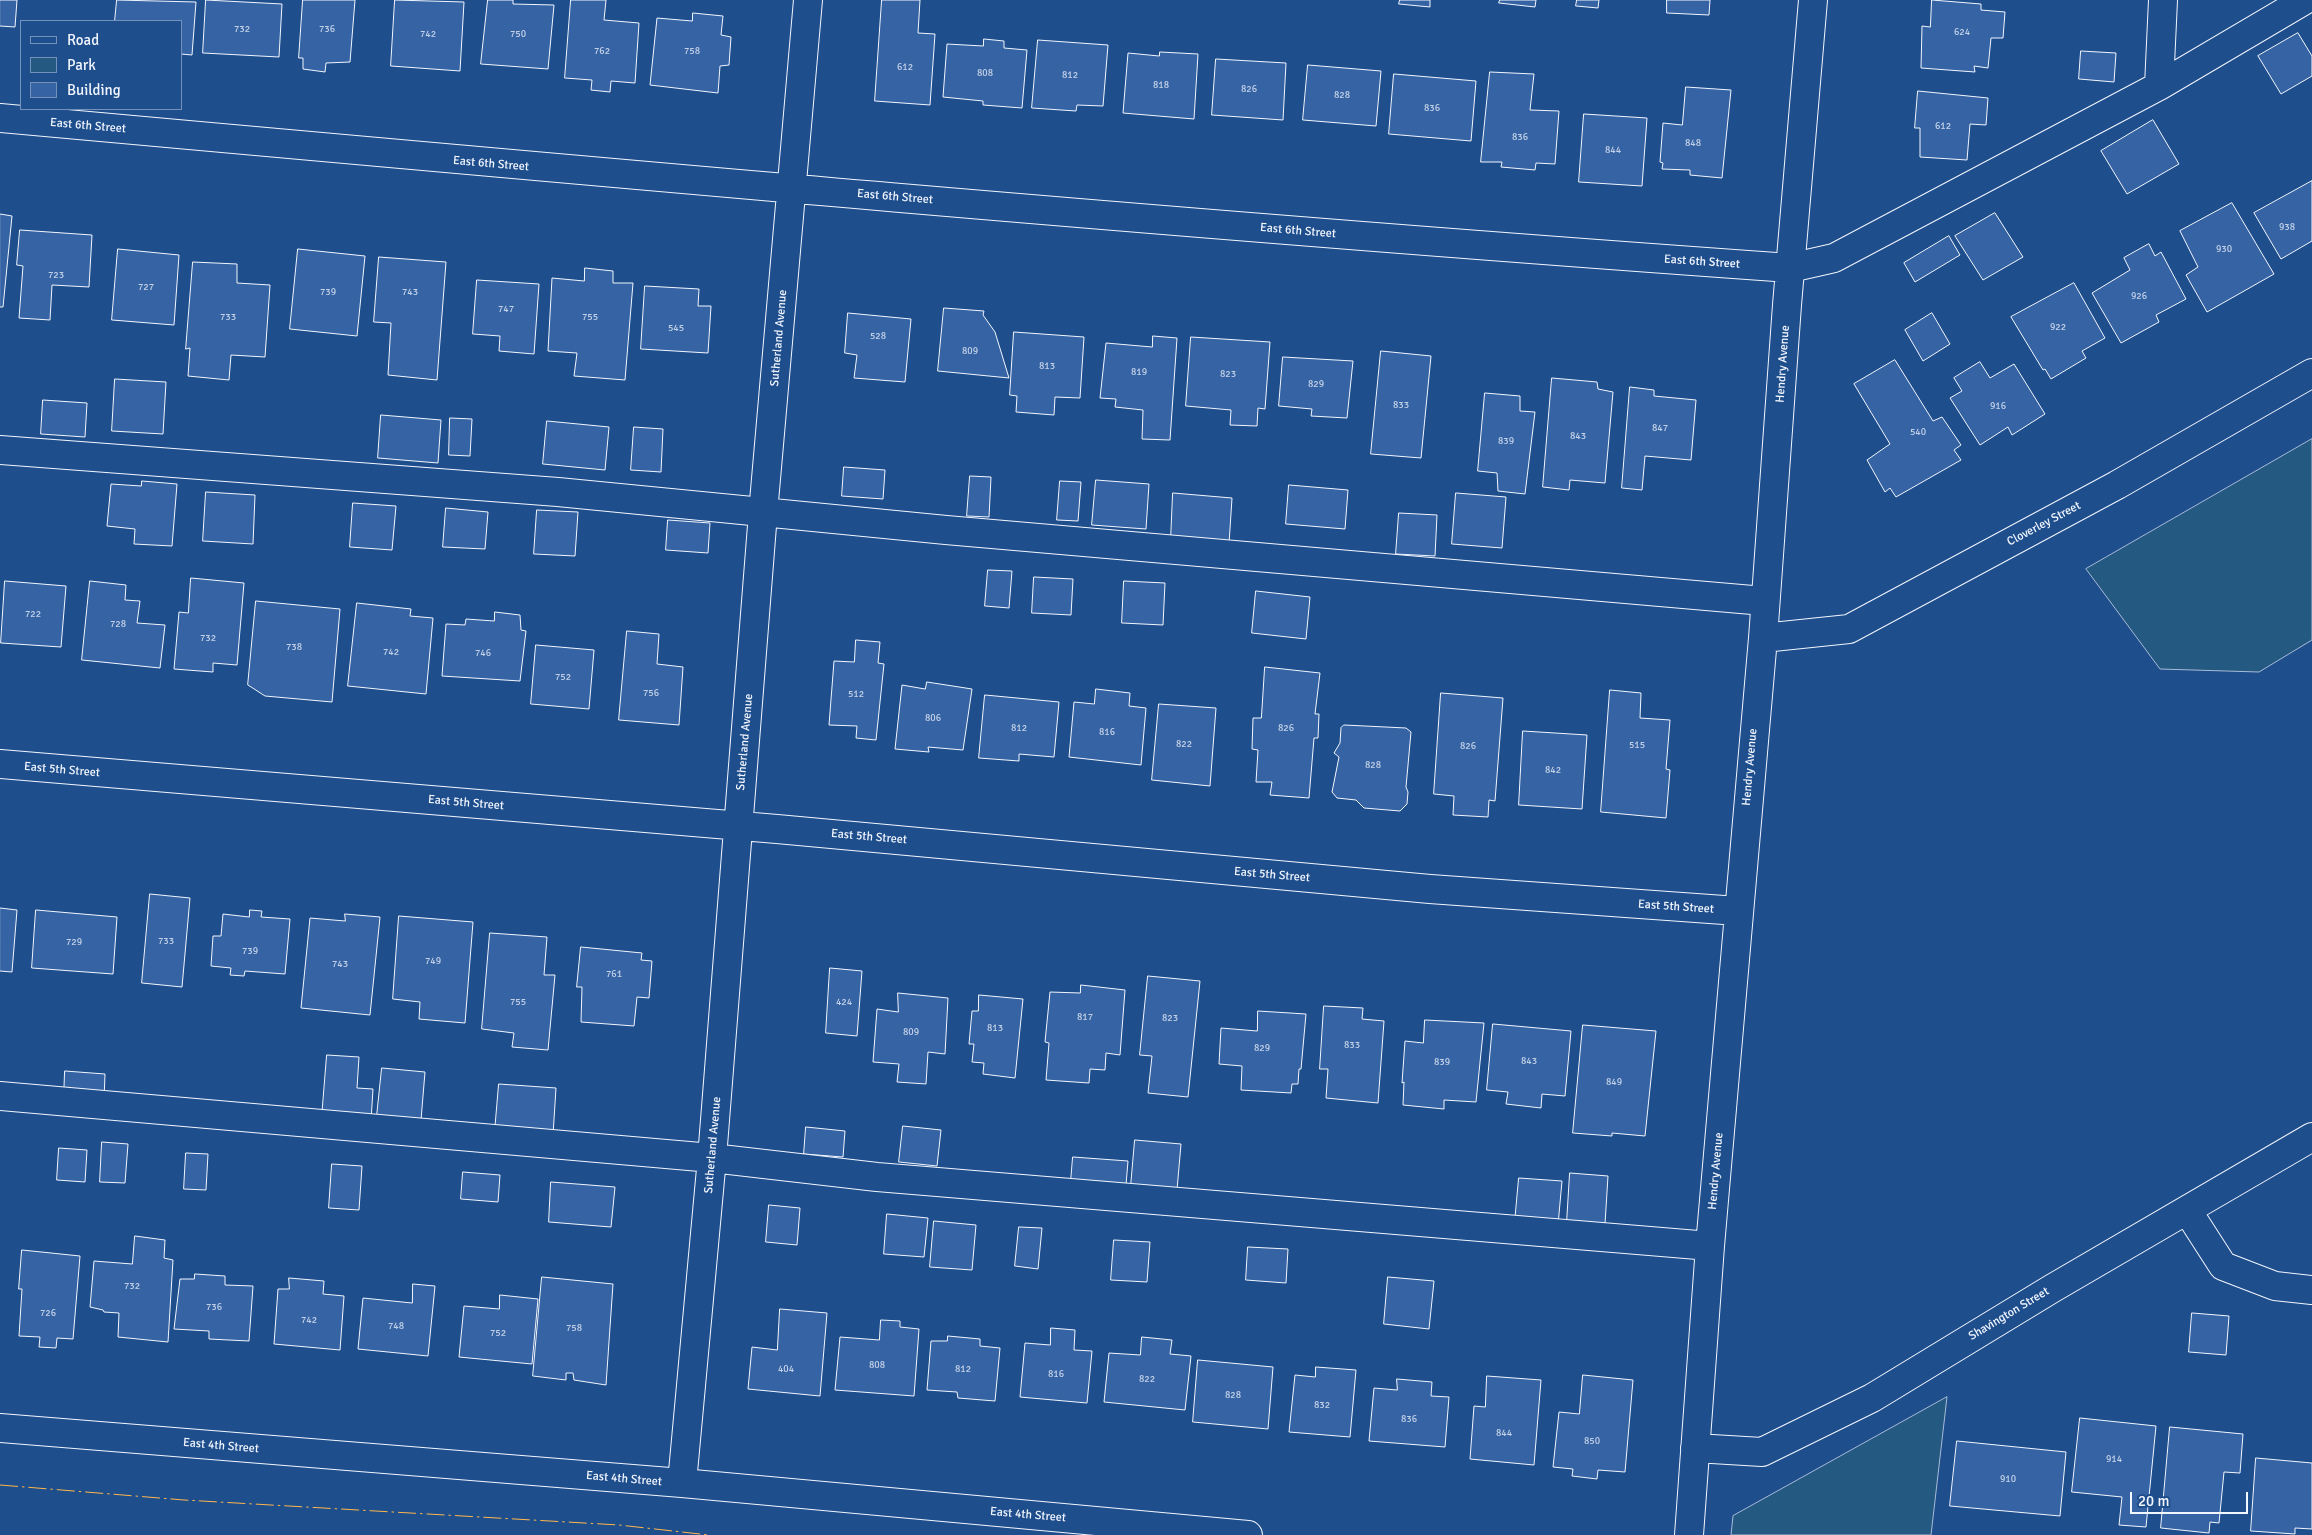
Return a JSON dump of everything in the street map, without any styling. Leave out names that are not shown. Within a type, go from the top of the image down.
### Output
[{"type":"street","name":"Sutherland Avenue","points":[[682,1484],[712,1158],[763,513],[808,0]]},
{"type":"street","name":"Hendry Avenue","points":[[1689,1535],[1710,1246],[1763,638],[1764,601],[1790,268],[1813,0]]},
{"type":"street","points":[[2159,86],[2162,0]]},
{"type":"street","name":"East 6th Street","points":[[0,118],[490,164],[1505,248],[1790,268],[1834,258],[2159,86],[2305,0]]},
{"type":"street","name":"Cloverley Street","points":[[1763,638],[1849,629],[2116,485],[2312,373]]},
{"type":"street","points":[[0,450],[558,492],[763,513],[1764,601]]},
{"type":"street","name":"East 5th Street","points":[[0,764],[738,825],[1430,889],[1738,911]]},
{"type":"street","points":[[0,1096],[712,1158],[886,1178],[1710,1246]]},
{"type":"street","name":"Shavington Street","points":[[1694,1448],[1762,1452],[1872,1398],[2053,1288],[2312,1137]]},
{"type":"street","points":[[2187,1210],[2223,1266],[2275,1286],[2312,1290]]},
{"type":"street","name":"East 4th Street","points":[[0,1428],[682,1484],[1248,1535]]},
{"type":"green space","points":[[2312,439],[2312,640],[2259,672],[2160,669],[2086,569]]},
{"type":"green space","points":[[1947,1397],[1931,1535],[1731,1535],[1733,1516]]},
{"type":"building","points":[[0,0],[17,0],[15,27],[0,26]]},
{"type":"building","points":[[117,0],[196,2],[192,55],[182,54],[182,20],[115,20]]},
{"type":"building","points":[[206,0],[282,4],[279,57],[203,53]]},
{"type":"building","points":[[303,0],[355,0],[350,62],[326,63],[325,72],[303,69],[303,58],[299,58]]},
{"type":"building","points":[[395,0],[464,2],[460,71],[391,66]]},
{"type":"building","points":[[488,0],[513,0],[513,4],[554,5],[548,69],[481,64]]},
{"type":"building","points":[[571,0],[606,0],[604,20],[639,23],[635,83],[611,81],[610,92],[591,90],[592,80],[565,78]]},
{"type":"building","points":[[882,0],[920,0],[918,33],[935,34],[930,105],[875,101]]},
{"type":"building","points":[[1400,0],[1430,0],[1430,7],[1399,4]]},
{"type":"building","points":[[1500,0],[1536,0],[1535,7],[1499,3]]},
{"type":"building","points":[[1577,0],[1599,0],[1598,8],[1576,6]]},
{"type":"building","points":[[1667,0],[1710,0],[1709,15],[1667,13]]},
{"type":"building","points":[[1932,0],[1981,4],[1981,10],[2005,12],[2003,38],[1991,38],[1988,68],[1974,66],[1975,72],[1921,68],[1922,26],[1930,27]]},
{"type":"building","points":[[693,13],[723,16],[721,35],[731,37],[729,65],[720,66],[718,93],[650,85],[657,18],[692,21]]},
{"type":"building","points":[[2298,33],[2312,56],[2312,76],[2281,94],[2258,56]]},
{"type":"building","points":[[984,39],[1004,41],[1004,48],[1027,50],[1022,108],[983,105],[983,101],[943,97],[947,44],[983,46]]},
{"type":"building","points":[[1038,40],[1108,45],[1103,106],[1077,105],[1076,111],[1032,108]]},
{"type":"building","points":[[2081,51],[2116,53],[2114,82],[2079,79]]},
{"type":"building","points":[[1160,52],[1198,54],[1194,119],[1123,113],[1128,53],[1159,56]]},
{"type":"building","points":[[1216,59],[1286,63],[1283,120],[1212,115]]},
{"type":"building","points":[[1308,65],[1381,71],[1376,126],[1303,120]]},
{"type":"building","points":[[1490,72],[1534,74],[1530,110],[1559,111],[1555,164],[1536,163],[1535,170],[1501,167],[1502,162],[1481,162]]},
{"type":"building","points":[[1394,74],[1476,81],[1471,141],[1389,134]]},
{"type":"building","points":[[1686,87],[1731,90],[1722,178],[1690,175],[1690,170],[1662,169],[1663,163],[1660,162],[1663,123],[1682,125]]},
{"type":"building","points":[[1918,91],[1988,98],[1986,125],[1970,124],[1967,160],[1920,157],[1920,128],[1915,128]]},
{"type":"building","points":[[1584,114],[1647,118],[1642,186],[1579,182]]},
{"type":"building","points":[[2153,120],[2179,164],[2127,194],[2101,151]]},
{"type":"building","points":[[2312,181],[2312,241],[2281,259],[2254,213]]},
{"type":"building","points":[[2232,203],[2274,274],[2207,312],[2186,275],[2198,267],[2180,231]]},
{"type":"building","points":[[1995,213],[2023,257],[1983,280],[1955,236]]},
{"type":"building","points":[[0,214],[12,216],[3,307],[0,307]]},
{"type":"building","points":[[20,230],[92,235],[89,287],[52,285],[50,320],[19,318],[23,266],[17,265]]},
{"type":"building","points":[[1949,236],[1960,255],[1915,282],[1904,263]]},
{"type":"building","points":[[2149,244],[2155,256],[2161,252],[2186,299],[2156,315],[2159,322],[2121,343],[2092,293],[2130,270],[2124,258]]},
{"type":"building","points":[[118,249],[179,255],[174,325],[112,320]]},
{"type":"building","points":[[298,249],[365,256],[357,336],[290,329]]},
{"type":"building","points":[[379,257],[446,262],[437,380],[388,375],[391,323],[374,322]]},
{"type":"building","points":[[193,262],[237,264],[237,283],[270,285],[265,357],[231,355],[229,380],[188,376],[190,348],[186,349]]},
{"type":"building","points":[[585,268],[613,271],[613,283],[633,283],[625,380],[574,376],[577,353],[548,351],[552,278],[584,281]]},
{"type":"building","points":[[477,280],[539,284],[534,354],[499,351],[500,336],[473,334]]},
{"type":"building","points":[[2074,283],[2105,338],[2082,351],[2086,358],[2051,379],[2045,369],[2043,370],[2011,317]]},
{"type":"building","points":[[645,286],[699,289],[698,306],[711,306],[708,353],[641,349]]},
{"type":"building","points":[[944,308],[984,311],[983,315],[995,332],[1009,378],[938,371]]},
{"type":"building","points":[[848,313],[911,319],[905,382],[854,378],[857,355],[845,353]]},
{"type":"building","points":[[1932,313],[1950,344],[1923,361],[1905,330]]},
{"type":"building","points":[[1014,332],[1084,337],[1080,398],[1055,397],[1054,415],[1016,412],[1017,396],[1010,395]]},
{"type":"building","points":[[1153,336],[1177,338],[1170,440],[1142,439],[1143,410],[1115,407],[1116,399],[1100,398],[1106,343],[1152,347]]},
{"type":"building","points":[[1191,337],[1270,342],[1265,409],[1258,408],[1257,426],[1230,425],[1231,410],[1186,406]]},
{"type":"building","points":[[1381,351],[1431,356],[1421,458],[1371,454]]},
{"type":"building","points":[[1283,357],[1353,361],[1347,418],[1311,416],[1312,409],[1279,406]]},
{"type":"building","points":[[1895,360],[1933,421],[1942,417],[1961,445],[1954,450],[1961,460],[1896,497],[1890,488],[1885,492],[1867,460],[1890,444],[1854,384]]},
{"type":"building","points":[[1980,362],[1990,378],[2014,364],[2045,414],[2012,435],[2008,427],[1980,445],[1950,398],[1962,391],[1954,378]]},
{"type":"building","points":[[1552,378],[1597,382],[1598,389],[1613,392],[1605,483],[1570,480],[1569,490],[1543,487]]},
{"type":"building","points":[[115,379],[166,382],[163,434],[112,431]]},
{"type":"building","points":[[1630,387],[1654,390],[1654,396],[1696,400],[1691,460],[1645,456],[1642,490],[1622,488]]},
{"type":"building","points":[[1485,393],[1520,396],[1520,411],[1535,412],[1525,494],[1498,491],[1497,473],[1478,471]]},
{"type":"building","points":[[43,400],[87,403],[85,437],[41,434]]},
{"type":"building","points":[[381,415],[441,420],[438,463],[378,458]]},
{"type":"building","points":[[450,418],[472,419],[470,456],[449,455]]},
{"type":"building","points":[[547,421],[609,427],[605,470],[543,464]]},
{"type":"building","points":[[634,427],[663,429],[661,472],[631,470]]},
{"type":"building","points":[[844,467],[885,470],[883,499],[842,496]]},
{"type":"building","points":[[970,476],[991,477],[989,517],[967,516]]},
{"type":"building","points":[[1096,480],[1149,484],[1146,529],[1092,525]]},
{"type":"building","points":[[142,481],[177,484],[172,546],[134,544],[135,529],[107,526],[111,484],[141,486]]},
{"type":"building","points":[[1060,481],[1081,482],[1078,521],[1057,520]]},
{"type":"building","points":[[1289,485],[1348,490],[1345,529],[1286,524]]},
{"type":"building","points":[[206,492],[255,495],[253,544],[203,541]]},
{"type":"building","points":[[1173,493],[1232,498],[1229,544],[1171,539]]},
{"type":"building","points":[[1456,493],[1506,497],[1502,548],[1452,544]]},
{"type":"building","points":[[353,503],[396,506],[392,550],[350,547]]},
{"type":"building","points":[[446,508],[488,512],[485,549],[443,547]]},
{"type":"building","points":[[537,510],[578,512],[575,556],[534,554]]},
{"type":"building","points":[[1399,513],[1437,515],[1435,556],[1396,554]]},
{"type":"building","points":[[668,520],[710,523],[708,553],[666,550]]},
{"type":"building","points":[[988,570],[1012,571],[1009,608],[985,606]]},
{"type":"building","points":[[1034,577],[1073,579],[1071,615],[1032,613]]},
{"type":"building","points":[[191,578],[244,583],[237,665],[213,663],[213,672],[174,669],[179,612],[188,613]]},
{"type":"building","points":[[5,581],[66,586],[61,647],[1,643]]},
{"type":"building","points":[[90,581],[126,585],[125,600],[140,601],[137,623],[165,625],[160,668],[82,660]]},
{"type":"building","points":[[1124,581],[1165,583],[1163,625],[1122,623]]},
{"type":"building","points":[[1256,591],[1310,597],[1306,639],[1252,633]]},
{"type":"building","points":[[256,601],[340,609],[332,702],[265,696],[248,685]]},
{"type":"building","points":[[357,603],[411,609],[410,616],[433,618],[426,694],[348,686]]},
{"type":"building","points":[[495,612],[520,615],[521,630],[526,631],[520,681],[442,676],[446,624],[465,625],[466,619],[494,621]]},
{"type":"building","points":[[627,631],[659,634],[657,664],[683,667],[679,725],[619,720]]},
{"type":"building","points":[[856,640],[880,642],[878,663],[884,664],[876,740],[856,738],[857,726],[829,725],[834,661],[854,662]]},
{"type":"building","points":[[536,645],[594,650],[589,709],[531,704]]},
{"type":"building","points":[[1265,667],[1320,673],[1315,714],[1319,714],[1318,738],[1314,738],[1309,798],[1270,795],[1272,782],[1256,782],[1258,750],[1252,749],[1253,718],[1261,718]]},
{"type":"building","points":[[927,682],[972,689],[963,750],[928,747],[929,752],[895,749],[902,685],[925,689]]},
{"type":"building","points":[[1096,689],[1130,693],[1129,706],[1146,708],[1141,765],[1069,757],[1074,702],[1094,704]]},
{"type":"building","points":[[1610,690],[1641,693],[1640,718],[1670,720],[1666,769],[1670,770],[1666,818],[1601,812]]},
{"type":"building","points":[[1441,693],[1503,698],[1495,801],[1489,800],[1488,817],[1453,815],[1454,796],[1434,794]]},
{"type":"building","points":[[985,695],[1059,702],[1054,757],[1019,754],[1019,761],[979,758]]},
{"type":"building","points":[[1159,704],[1216,708],[1210,786],[1152,780]]},
{"type":"building","points":[[1344,725],[1406,728],[1411,732],[1406,787],[1408,792],[1407,804],[1400,811],[1364,808],[1356,800],[1337,798],[1332,792],[1339,757],[1334,753],[1340,743],[1341,728]]},
{"type":"building","points":[[1523,731],[1587,735],[1582,809],[1519,805]]},
{"type":"building","points":[[150,894],[190,898],[182,987],[142,983]]},
{"type":"building","points":[[0,908],[17,910],[12,972],[0,971]]},
{"type":"building","points":[[36,910],[117,917],[113,974],[32,968]]},
{"type":"building","points":[[250,910],[262,911],[261,917],[290,919],[285,974],[245,971],[244,976],[230,975],[231,968],[211,966],[213,936],[221,936],[223,914],[249,917]]},
{"type":"building","points":[[345,914],[380,917],[370,1015],[301,1008],[310,918],[345,921]]},
{"type":"building","points":[[399,916],[473,922],[465,1023],[419,1019],[420,1002],[393,999]]},
{"type":"building","points":[[490,933],[547,937],[544,975],[555,975],[548,1050],[512,1047],[514,1033],[482,1029]]},
{"type":"building","points":[[581,947],[642,953],[641,960],[652,961],[649,998],[637,997],[634,1026],[581,1022],[582,987],[577,987]]},
{"type":"building","points":[[830,968],[862,971],[857,1036],[826,1033]]},
{"type":"building","points":[[1148,976],[1200,981],[1188,1097],[1148,1093],[1152,1056],[1140,1055]]},
{"type":"building","points":[[1081,985],[1125,990],[1120,1055],[1106,1053],[1105,1070],[1090,1069],[1089,1083],[1046,1080],[1049,1043],[1045,1042],[1050,992],[1080,993]]},
{"type":"building","points":[[898,993],[948,998],[945,1054],[928,1052],[926,1084],[897,1082],[899,1064],[873,1062],[877,1009],[898,1012]]},
{"type":"building","points":[[979,995],[1023,999],[1015,1078],[983,1074],[984,1063],[972,1062],[974,1044],[969,1044],[972,1011],[978,1011]]},
{"type":"building","points":[[1324,1006],[1363,1008],[1362,1019],[1384,1021],[1378,1103],[1326,1098],[1328,1069],[1320,1069]]},
{"type":"building","points":[[1258,1011],[1306,1014],[1301,1069],[1299,1069],[1298,1084],[1292,1084],[1291,1093],[1241,1090],[1242,1066],[1219,1064],[1221,1028],[1257,1031]]},
{"type":"building","points":[[1425,1020],[1484,1023],[1476,1102],[1444,1100],[1444,1109],[1403,1105],[1404,1082],[1402,1083],[1405,1041],[1423,1043]]},
{"type":"building","points":[[1493,1024],[1571,1031],[1565,1096],[1542,1094],[1541,1108],[1506,1104],[1508,1092],[1487,1090]]},
{"type":"building","points":[[1583,1025],[1656,1031],[1645,1136],[1612,1133],[1612,1136],[1573,1133]]},
{"type":"building","points":[[327,1055],[359,1057],[357,1088],[373,1089],[371,1121],[322,1117]]},
{"type":"building","points":[[382,1068],[425,1072],[421,1120],[377,1116]]},
{"type":"building","points":[[65,1071],[105,1074],[104,1101],[64,1098]]},
{"type":"building","points":[[499,1084],[556,1088],[553,1135],[495,1131]]},
{"type":"building","points":[[903,1126],[941,1130],[937,1166],[899,1162]]},
{"type":"building","points":[[806,1127],[845,1131],[843,1157],[804,1154]]},
{"type":"building","points":[[1135,1140],[1181,1144],[1177,1190],[1131,1186]]},
{"type":"building","points":[[102,1142],[128,1144],[125,1183],[100,1182]]},
{"type":"building","points":[[59,1148],[87,1150],[85,1182],[57,1180]]},
{"type":"building","points":[[186,1153],[208,1154],[206,1190],[184,1189]]},
{"type":"building","points":[[1073,1157],[1128,1161],[1126,1185],[1071,1181]]},
{"type":"building","points":[[332,1164],[362,1166],[359,1210],[329,1208]]},
{"type":"building","points":[[463,1172],[500,1175],[498,1202],[461,1199]]},
{"type":"building","points":[[1570,1173],[1608,1176],[1605,1224],[1567,1222]]},
{"type":"building","points":[[1519,1178],[1562,1181],[1558,1225],[1515,1222]]},
{"type":"building","points":[[551,1182],[615,1187],[611,1227],[549,1222]]},
{"type":"building","points":[[769,1205],[800,1208],[797,1245],[766,1242]]},
{"type":"building","points":[[887,1214],[928,1218],[924,1257],[884,1254]]},
{"type":"building","points":[[934,1221],[976,1225],[972,1270],[930,1267]]},
{"type":"building","points":[[1019,1227],[1042,1228],[1038,1269],[1015,1266]]},
{"type":"building","points":[[135,1236],[165,1240],[164,1258],[173,1260],[168,1342],[118,1337],[119,1313],[104,1312],[103,1310],[90,1307],[94,1261],[132,1264]]},
{"type":"building","points":[[1114,1240],[1150,1242],[1147,1282],[1111,1280]]},
{"type":"building","points":[[1248,1247],[1288,1249],[1286,1283],[1246,1280]]},
{"type":"building","points":[[22,1250],[80,1256],[73,1339],[57,1338],[56,1348],[39,1347],[40,1337],[19,1336],[22,1289],[19,1289]]},
{"type":"building","points":[[195,1274],[225,1276],[225,1285],[253,1286],[249,1341],[209,1339],[209,1331],[174,1329],[180,1279],[194,1279]]},
{"type":"building","points":[[542,1277],[613,1284],[606,1385],[574,1380],[573,1373],[566,1373],[566,1380],[533,1376]]},
{"type":"building","points":[[1388,1277],[1434,1281],[1429,1329],[1384,1324]]},
{"type":"building","points":[[289,1278],[324,1281],[323,1294],[344,1296],[340,1350],[274,1344],[278,1289],[289,1289]]},
{"type":"building","points":[[413,1284],[435,1286],[428,1356],[358,1349],[363,1298],[412,1303]]},
{"type":"building","points":[[500,1295],[538,1299],[532,1364],[459,1357],[464,1306],[499,1309]]},
{"type":"building","points":[[780,1309],[827,1313],[820,1396],[748,1389],[752,1347],[777,1350]]},
{"type":"building","points":[[2192,1313],[2229,1316],[2226,1355],[2189,1352]]},
{"type":"building","points":[[881,1320],[900,1321],[900,1327],[919,1329],[914,1396],[835,1390],[840,1337],[879,1340]]},
{"type":"building","points":[[1051,1328],[1075,1330],[1074,1350],[1092,1351],[1087,1403],[1020,1397],[1025,1343],[1050,1345]]},
{"type":"building","points":[[948,1336],[980,1339],[980,1346],[1000,1348],[995,1401],[958,1398],[957,1392],[927,1390],[931,1341],[947,1341]]},
{"type":"building","points":[[1142,1337],[1172,1340],[1170,1354],[1191,1356],[1185,1410],[1104,1402],[1109,1353],[1140,1355]]},
{"type":"building","points":[[1198,1360],[1273,1367],[1268,1429],[1193,1422]]},
{"type":"building","points":[[1316,1367],[1356,1370],[1350,1437],[1289,1432],[1295,1375],[1315,1377]]},
{"type":"building","points":[[1583,1375],[1633,1380],[1625,1472],[1598,1470],[1597,1479],[1572,1476],[1573,1469],[1553,1467],[1559,1412],[1579,1414]]},
{"type":"building","points":[[1487,1376],[1541,1380],[1534,1465],[1470,1459],[1474,1406],[1485,1407]]},
{"type":"building","points":[[1397,1379],[1432,1382],[1431,1396],[1449,1397],[1445,1447],[1369,1441],[1374,1388],[1397,1390]]},
{"type":"building","points":[[2080,1418],[2156,1426],[2146,1527],[2119,1525],[2122,1497],[2072,1492]]},
{"type":"building","points":[[2170,1427],[2243,1434],[2240,1473],[2224,1472],[2219,1523],[2210,1522],[2209,1533],[2161,1528]]},
{"type":"building","points":[[1957,1441],[2066,1452],[2060,1516],[1950,1506]]},
{"type":"building","points":[[2256,1458],[2312,1463],[2312,1529],[2295,1528],[2295,1534],[2251,1531]]},
{"type":"power","points":[[0,1485],[184,1500],[619,1525],[709,1535]]}]
